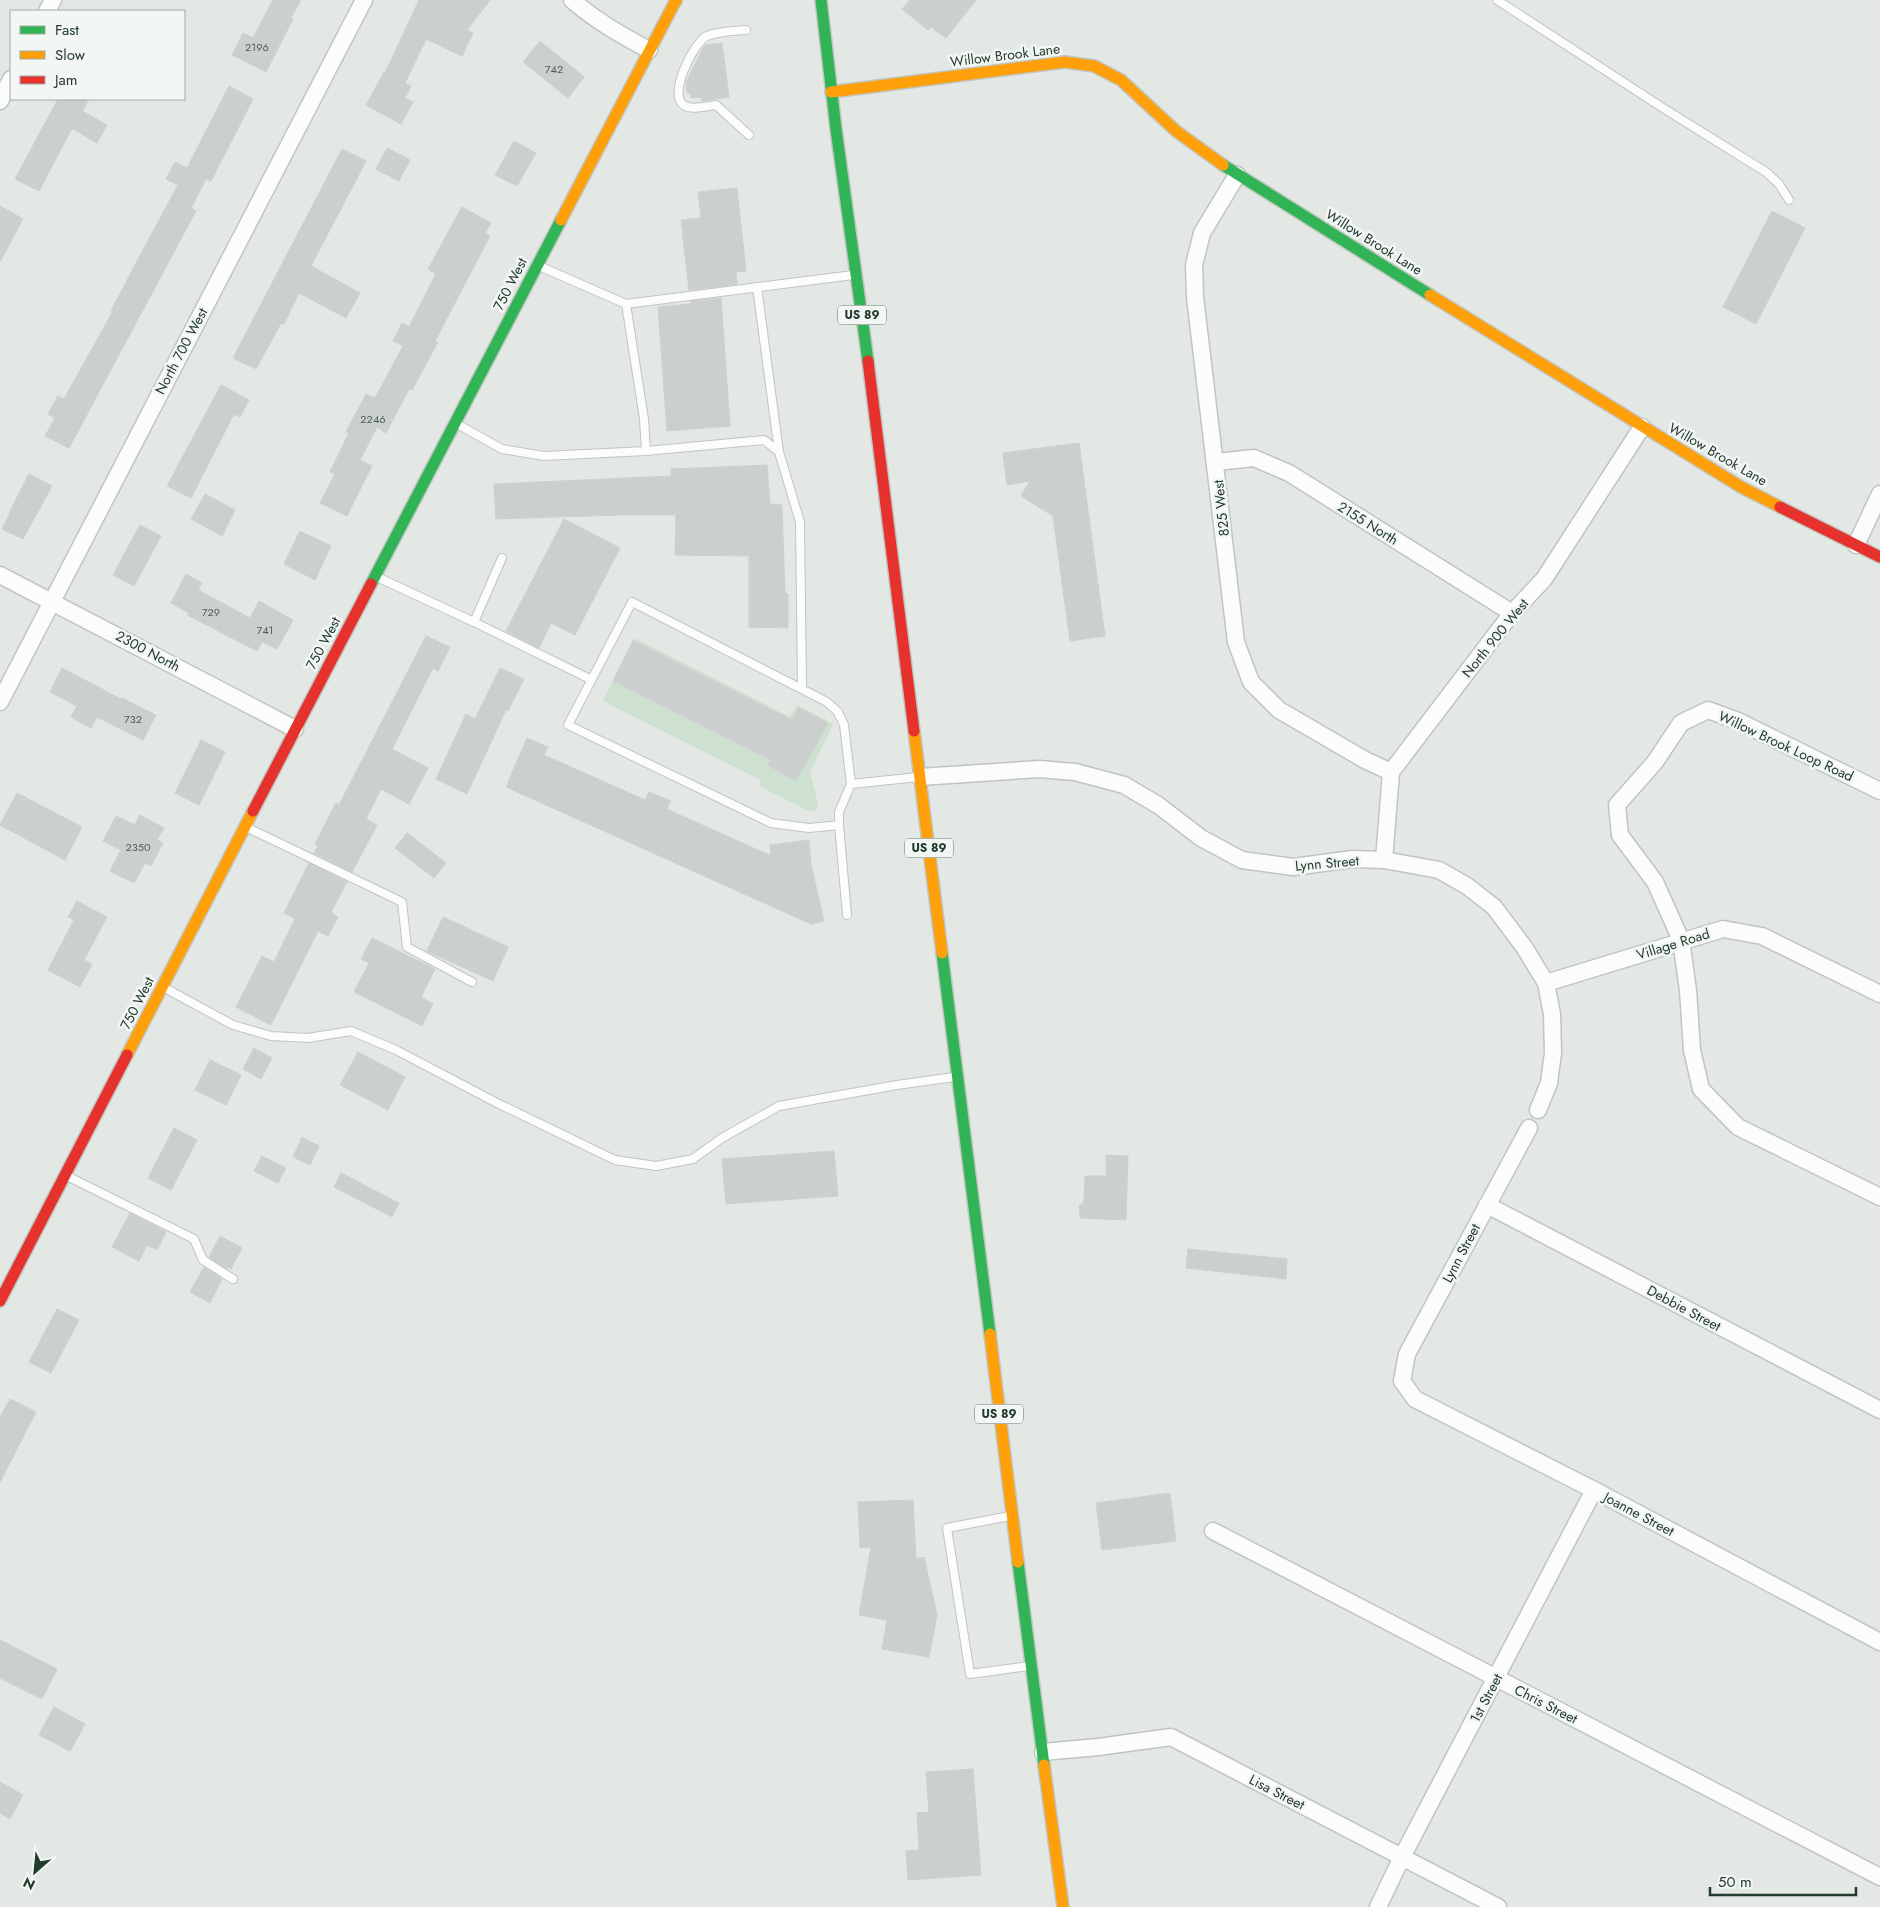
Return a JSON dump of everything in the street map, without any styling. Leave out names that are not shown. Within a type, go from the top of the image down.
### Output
[{"type":"street","name":"North 700 West","points":[[0,702],[364,0]]},
{"type":"street","points":[[572,0],[590,16],[615,33],[649,50]]},
{"type":"street","name":"750 West","points":[[0,1302],[295,729],[676,0]]},
{"type":"street","name":"US 89","points":[[821,0],[831,92],[857,274],[1012,1516],[1063,1907]]},
{"type":"street","points":[[810,7],[825,36]]},
{"type":"street","name":"Willow Brook Lane","points":[[831,92],[1065,62],[1094,66],[1121,80],[1176,131],[1237,174],[1642,427],[1741,487],[1880,557]]},
{"type":"street","points":[[0,101],[10,81]]},
{"type":"street","name":"825 West","points":[[1237,174],[1202,233],[1194,265],[1195,297],[1236,642],[1251,682],[1279,710],[1365,760],[1391,772]]},
{"type":"street","name":"North 900 West","points":[[1391,772],[1512,613],[1544,579],[1642,427]]},
{"type":"street","name":"2155 North","points":[[1216,462],[1254,458],[1289,472],[1512,613]]},
{"type":"street","points":[[1856,545],[1880,494]]},
{"type":"street","name":"2300 North","points":[[0,575],[295,729]]},
{"type":"street","name":"Willow Brook Loop Road","points":[[1880,790],[1738,721],[1708,710],[1681,723],[1654,762],[1618,805],[1620,834],[1655,882],[1681,940],[1688,990],[1692,1050],[1701,1089],[1738,1127],[1880,1197]]},
{"type":"street","name":"Lynn Street","points":[[920,777],[1038,768],[1075,772],[1124,785],[1158,805],[1201,838],[1242,860],[1293,867],[1353,859],[1384,860],[1439,870],[1467,886],[1494,906],[1524,947],[1546,984],[1552,1014],[1553,1053],[1549,1083],[1538,1110]]},
{"type":"street","points":[[1384,860],[1391,772]]},
{"type":"street","name":"Village Road","points":[[1546,984],[1681,940],[1722,929],[1762,936],[1880,994]]},
{"type":"street","name":"Lynn Street","points":[[1402,1381],[1406,1354],[1529,1128]]},
{"type":"street","name":"Debbie Street","points":[[1487,1205],[1880,1410]]},
{"type":"street","name":"Joanne Street","points":[[1402,1381],[1414,1399],[1594,1490],[1880,1642]]},
{"type":"street","name":"1st Street","points":[[1378,1907],[1402,1857],[1594,1490]]},
{"type":"street","name":"Chris Street","points":[[1213,1531],[1880,1876]]},
{"type":"street","name":"Lisa Street","points":[[1042,1752],[1098,1747],[1171,1737],[1498,1907]]},
{"type":"lane","points":[[1497,0],[1663,108],[1766,172],[1779,184],[1790,200]]},
{"type":"lane","points":[[746,30],[716,33],[702,39],[680,77],[678,92],[683,106],[688,108],[716,105],[749,135]]},
{"type":"lane","points":[[537,265],[626,304],[857,274]]},
{"type":"lane","points":[[757,288],[779,452],[800,522],[802,688]]},
{"type":"lane","points":[[626,304],[644,419],[646,451]]},
{"type":"lane","points":[[455,423],[502,449],[544,456],[646,451],[764,440],[779,452]]},
{"type":"lane","points":[[474,622],[502,558]]},
{"type":"lane","points":[[375,576],[590,678]]},
{"type":"lane","points":[[839,825],[809,828],[771,823],[568,724],[590,678],[632,602],[802,688],[827,702],[838,712],[844,725],[851,784],[839,812],[847,915]]},
{"type":"lane","points":[[851,784],[920,777]]},
{"type":"lane","points":[[245,826],[402,902],[407,947],[472,982]]},
{"type":"lane","points":[[162,986],[233,1025],[271,1036],[308,1038],[351,1031],[396,1050],[497,1103],[615,1160],[656,1166],[693,1159],[722,1138],[779,1106],[897,1085],[958,1077]]},
{"type":"lane","points":[[66,1175],[194,1240],[202,1260],[233,1279]]},
{"type":"lane","points":[[1012,1516],[947,1528],[970,1674],[1032,1666]]},
{"type":"green space","points":[[634,638],[790,717],[797,705],[833,724],[810,772],[818,804],[816,810],[809,811],[759,786],[761,780],[603,701]]},
{"type":"building","points":[[273,0],[301,0],[266,72],[232,55],[243,33],[253,38]]},
{"type":"building","points":[[419,0],[490,0],[467,30],[473,33],[462,56],[426,39],[405,83],[411,86],[405,98],[413,102],[401,124],[366,105],[385,73]]},
{"type":"building","points":[[910,0],[976,0],[946,38],[931,27],[928,30],[902,9]]},
{"type":"building","points":[[540,41],[584,77],[568,98],[523,62]]},
{"type":"building","points":[[722,43],[729,97],[702,101],[701,97],[691,98],[690,93],[687,93],[686,82],[703,48],[705,45]]},
{"type":"building","points":[[229,86],[253,99],[211,181],[206,179],[191,208],[196,211],[69,448],[45,436],[55,418],[48,414],[58,396],[64,399],[113,311],[111,311],[178,185],[166,179],[175,162],[187,168]]},
{"type":"building","points":[[57,100],[88,100],[82,111],[107,125],[97,143],[73,129],[39,191],[15,179]]},
{"type":"building","points":[[514,141],[536,153],[517,186],[495,175]]},
{"type":"building","points":[[387,148],[410,160],[399,181],[376,169]]},
{"type":"building","points":[[342,149],[366,161],[311,266],[360,293],[346,318],[299,293],[284,324],[281,323],[256,369],[233,358]]},
{"type":"building","points":[[737,188],[746,271],[736,272],[737,284],[689,290],[681,220],[701,218],[698,192]]},
{"type":"building","points":[[0,206],[23,219],[0,262]]},
{"type":"building","points":[[462,207],[491,223],[485,233],[490,236],[435,341],[438,342],[412,390],[409,389],[386,433],[377,427],[360,460],[372,466],[347,516],[320,503],[335,474],[330,472],[349,433],[346,432],[366,394],[375,398],[403,346],[393,341],[402,323],[409,327],[436,274],[428,269]]},
{"type":"building","points":[[1772,211],[1805,228],[1756,324],[1723,307]]},
{"type":"building","points":[[721,298],[730,426],[667,431],[658,307],[691,304],[690,301]]},
{"type":"building","points":[[221,385],[249,400],[240,417],[234,414],[191,498],[167,486]]},
{"type":"building","points":[[1079,443],[1105,636],[1070,641],[1053,516],[1021,496],[1030,481],[1007,485],[1003,453]]},
{"type":"building","points":[[767,465],[770,504],[782,505],[785,593],[788,594],[788,628],[749,627],[749,556],[675,555],[676,515],[496,519],[494,484],[671,476],[671,469]]},
{"type":"building","points":[[29,474],[52,486],[23,539],[2,529]]},
{"type":"building","points":[[205,494],[235,510],[222,536],[191,519]]},
{"type":"building","points":[[564,519],[620,548],[575,635],[551,623],[539,648],[506,631]]},
{"type":"building","points":[[140,525],[161,536],[134,586],[113,575]]},
{"type":"building","points":[[300,531],[331,546],[315,580],[284,564]]},
{"type":"building","points":[[186,574],[202,583],[198,590],[250,618],[259,601],[293,620],[277,649],[262,642],[257,651],[187,615],[189,613],[171,603]]},
{"type":"building","points":[[426,636],[450,647],[438,671],[433,668],[392,749],[428,768],[409,804],[381,789],[366,819],[377,825],[352,872],[314,853],[318,846],[315,844],[336,803],[339,805]]},
{"type":"building","points":[[633,641],[792,720],[799,708],[828,723],[796,781],[768,765],[771,760],[613,681]]},
{"type":"building","points":[[62,668],[156,715],[143,740],[97,717],[91,728],[71,717],[77,706],[50,692]]},
{"type":"building","points":[[500,668],[524,679],[508,711],[506,710],[467,794],[436,779],[466,714],[475,719]]},
{"type":"building","points":[[527,738],[548,747],[544,755],[645,800],[649,792],[671,801],[667,809],[771,856],[770,845],[809,840],[811,865],[824,921],[811,924],[506,787]]},
{"type":"building","points":[[201,740],[225,752],[199,805],[175,793]]},
{"type":"building","points":[[17,793],[82,827],[65,860],[0,825]]},
{"type":"building","points":[[140,815],[164,828],[157,840],[163,843],[151,866],[145,863],[134,883],[110,871],[121,850],[103,841],[116,816],[135,825]]},
{"type":"building","points":[[407,833],[446,863],[434,878],[395,848]]},
{"type":"building","points":[[309,863],[347,882],[331,912],[338,917],[328,936],[318,931],[271,1025],[236,1007],[262,956],[274,962],[295,919],[284,913]]},
{"type":"building","points":[[77,901],[107,917],[84,960],[92,964],[80,987],[48,970],[74,920],[68,917]]},
{"type":"building","points":[[443,917],[508,947],[493,981],[427,951]]},
{"type":"building","points":[[372,938],[435,969],[421,997],[433,1004],[422,1026],[354,992],[369,963],[361,959]]},
{"type":"building","points":[[254,1048],[272,1058],[261,1079],[243,1069]]},
{"type":"building","points":[[358,1052],[405,1077],[388,1110],[340,1085]]},
{"type":"building","points":[[210,1060],[241,1075],[226,1105],[195,1090]]},
{"type":"building","points":[[174,1128],[197,1140],[171,1190],[148,1178]]},
{"type":"building","points":[[302,1137],[319,1146],[310,1165],[293,1157]]},
{"type":"building","points":[[834,1151],[838,1196],[726,1204],[722,1159]]},
{"type":"building","points":[[1106,1155],[1128,1156],[1126,1220],[1080,1218],[1079,1206],[1084,1202],[1085,1176],[1106,1176]]},
{"type":"building","points":[[262,1156],[286,1168],[278,1183],[254,1171]]},
{"type":"building","points":[[341,1173],[399,1203],[392,1217],[334,1187]]},
{"type":"building","points":[[130,1213],[166,1232],[157,1250],[147,1245],[139,1261],[112,1247]]},
{"type":"building","points":[[220,1236],[242,1248],[231,1269],[228,1267],[227,1269],[209,1257]]},
{"type":"building","points":[[1188,1249],[1287,1259],[1286,1279],[1186,1268]]},
{"type":"building","points":[[204,1267],[222,1279],[210,1303],[190,1292]]},
{"type":"building","points":[[57,1309],[79,1320],[51,1373],[29,1362]]},
{"type":"building","points":[[10,1399],[36,1412],[0,1482],[0,1417]]},
{"type":"building","points":[[1170,1493],[1176,1541],[1102,1550],[1096,1503]]},
{"type":"building","points":[[913,1500],[916,1559],[924,1557],[937,1615],[929,1657],[882,1649],[887,1620],[859,1615],[871,1547],[860,1548],[858,1502]]},
{"type":"building","points":[[0,1640],[57,1669],[42,1699],[0,1678]]},
{"type":"building","points":[[54,1707],[85,1724],[70,1751],[39,1735]]},
{"type":"building","points":[[973,1769],[981,1875],[908,1880],[906,1851],[919,1850],[917,1813],[929,1812],[926,1772]]},
{"type":"building","points":[[0,1782],[23,1795],[10,1819],[0,1813]]},
{"type":"traffic: fast","points":[[821,0],[836,129],[868,361]]},
{"type":"traffic: fast","points":[[1223,165],[1430,295]]},
{"type":"traffic: fast","points":[[371,584],[561,220]]},
{"type":"traffic: fast","points":[[942,953],[990,1334]]},
{"type":"traffic: fast","points":[[1018,1562],[1044,1765]]},
{"type":"traffic: slow","points":[[561,220],[676,0]]},
{"type":"traffic: slow","points":[[831,92],[1065,62],[1094,66],[1121,80],[1176,131],[1223,165]]},
{"type":"traffic: slow","points":[[1430,295],[1741,487],[1780,507]]},
{"type":"traffic: slow","points":[[914,731],[942,953]]},
{"type":"traffic: slow","points":[[127,1055],[253,811]]},
{"type":"traffic: slow","points":[[990,1334],[1018,1562]]},
{"type":"traffic: slow","points":[[1044,1765],[1063,1907]]},
{"type":"traffic: jam","points":[[868,361],[914,731]]},
{"type":"traffic: jam","points":[[1780,507],[1880,557]]},
{"type":"traffic: jam","points":[[253,811],[371,584]]},
{"type":"traffic: jam","points":[[0,1301],[127,1055]]}]
